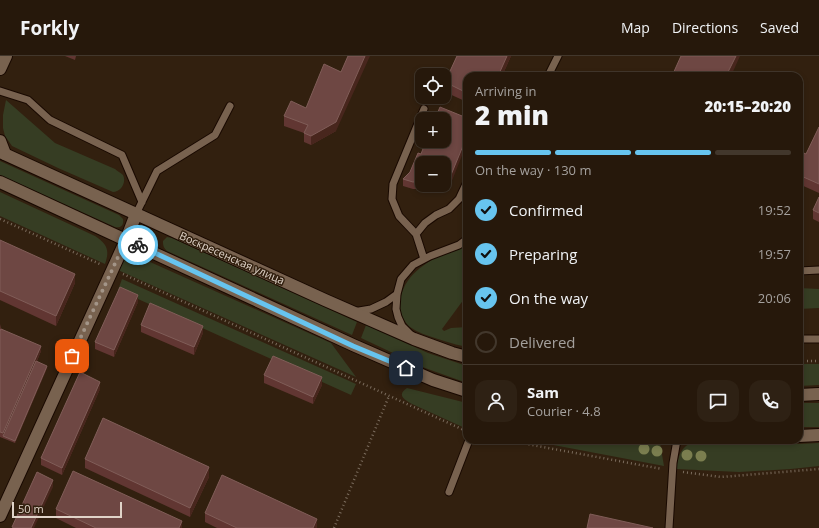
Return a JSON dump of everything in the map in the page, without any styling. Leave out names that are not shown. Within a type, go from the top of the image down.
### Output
[{"type":"main road","points":[[0,69],[6,56]]},
{"type":"main road","points":[[0,141],[2,153]]},
{"type":"main road","name":"Воскресенская улица","points":[[2,153],[352,312],[414,338],[463,356]]},
{"type":"main road","points":[[0,182],[353,346],[433,380],[463,390]]},
{"type":"main road","points":[[0,516],[126,240],[136,214]]},
{"type":"main road","points":[[803,395],[819,394]]},
{"type":"main road","points":[[803,436],[819,435]]},
{"type":"lane","points":[[550,72],[558,56]]},
{"type":"lane","points":[[0,91],[28,100],[50,120],[122,155],[142,202]]},
{"type":"lane","points":[[136,214],[157,171],[215,134],[230,106]]},
{"type":"lane","points":[[424,109],[393,184],[392,199],[399,216],[416,234],[424,259]]},
{"type":"lane","points":[[416,234],[425,223],[436,215],[449,209],[459,199],[463,190]]},
{"type":"lane","points":[[414,338],[402,326],[396,309],[397,294],[401,279],[413,265],[463,242]]},
{"type":"lane","points":[[803,271],[819,270]]},
{"type":"lane","points":[[352,312],[371,309],[386,302],[397,294]]},
{"type":"lane","points":[[803,339],[819,339]]},
{"type":"lane","points":[[449,492],[467,444]]},
{"type":"lane","points":[[670,528],[673,463],[676,444]]},
{"type":"path","points":[[0,219],[463,430]]},
{"type":"path","points":[[803,361],[819,361]]},
{"type":"path","points":[[334,528],[389,396]]},
{"type":"green space","points":[[6,100],[55,143],[115,169],[123,175],[124,181],[120,189],[113,192],[12,146],[5,136],[3,128],[3,115]]},
{"type":"green space","points":[[0,161],[119,215],[123,219],[122,224],[119,227],[115,227],[0,175]]},
{"type":"green space","points":[[0,192],[95,236],[105,245],[107,255],[105,264],[0,216]]},
{"type":"green space","points":[[167,237],[357,322],[352,335],[167,251],[163,241]]},
{"type":"green space","points":[[463,245],[463,300],[442,329],[444,331],[451,328],[463,327],[463,346],[434,338],[413,329],[404,320],[401,312],[400,306],[402,293],[414,273],[445,253]]},
{"type":"green space","points":[[139,257],[331,343],[356,377],[118,270],[124,260]]},
{"type":"green space","points":[[122,279],[356,384],[351,395],[118,290]]},
{"type":"green space","points":[[803,288],[819,289],[819,308],[803,309]]},
{"type":"green space","points":[[366,325],[428,353],[463,365],[463,382],[425,368],[361,338]]},
{"type":"green space","points":[[803,364],[819,364],[819,385],[803,386]]},
{"type":"green space","points":[[407,388],[463,402],[463,427],[407,401],[402,395]]},
{"type":"green space","points":[[803,403],[819,403],[819,427],[803,427]]},
{"type":"green space","points":[[819,443],[819,466],[739,472],[676,469],[679,457],[687,445]]},
{"type":"green space","points":[[548,444],[660,444],[664,466]]},
{"type":"building","points":[[348,56],[365,56],[336,122],[311,136],[304,133],[308,125],[284,116],[291,101],[306,108],[324,64],[341,72]]},
{"type":"building","points":[[457,56],[507,56],[500,72],[463,72],[463,91],[451,85],[451,69]]},
{"type":"building","points":[[681,56],[736,56],[728,72],[674,72]]},
{"type":"building","points":[[440,107],[463,116],[463,146],[451,175],[451,156],[417,156],[418,153],[421,154],[423,148],[451,148],[451,112],[438,112]]},
{"type":"building","points":[[819,127],[819,184],[803,177],[803,153],[806,154]]},
{"type":"building","points":[[415,160],[415,182],[403,179],[410,172]]},
{"type":"building","points":[[819,197],[819,213],[813,210]]},
{"type":"building","points":[[0,240],[75,274],[56,316],[0,291]]},
{"type":"building","points":[[120,287],[138,295],[114,350],[95,342]]},
{"type":"building","points":[[150,303],[203,326],[194,347],[141,325]]},
{"type":"building","points":[[1,329],[41,346],[3,433],[0,432]]},
{"type":"building","points":[[273,356],[322,377],[313,397],[264,375]]},
{"type":"building","points":[[36,361],[47,366],[15,441],[3,436]]},
{"type":"building","points":[[80,372],[100,382],[62,468],[41,458]]},
{"type":"building","points":[[103,418],[209,467],[190,508],[85,459]]},
{"type":"building","points":[[73,471],[182,521],[179,528],[96,528],[56,509]]},
{"type":"building","points":[[37,472],[53,480],[31,528],[14,528],[12,527]]},
{"type":"building","points":[[222,475],[317,519],[313,528],[237,528],[205,513]]},
{"type":"building","points":[[590,514],[653,528],[587,528]]},
{"type":"way so far","points":[[72,356],[126,240],[138,245]]},
{"type":"route","points":[[138,245],[353,346],[406,368]]}]
